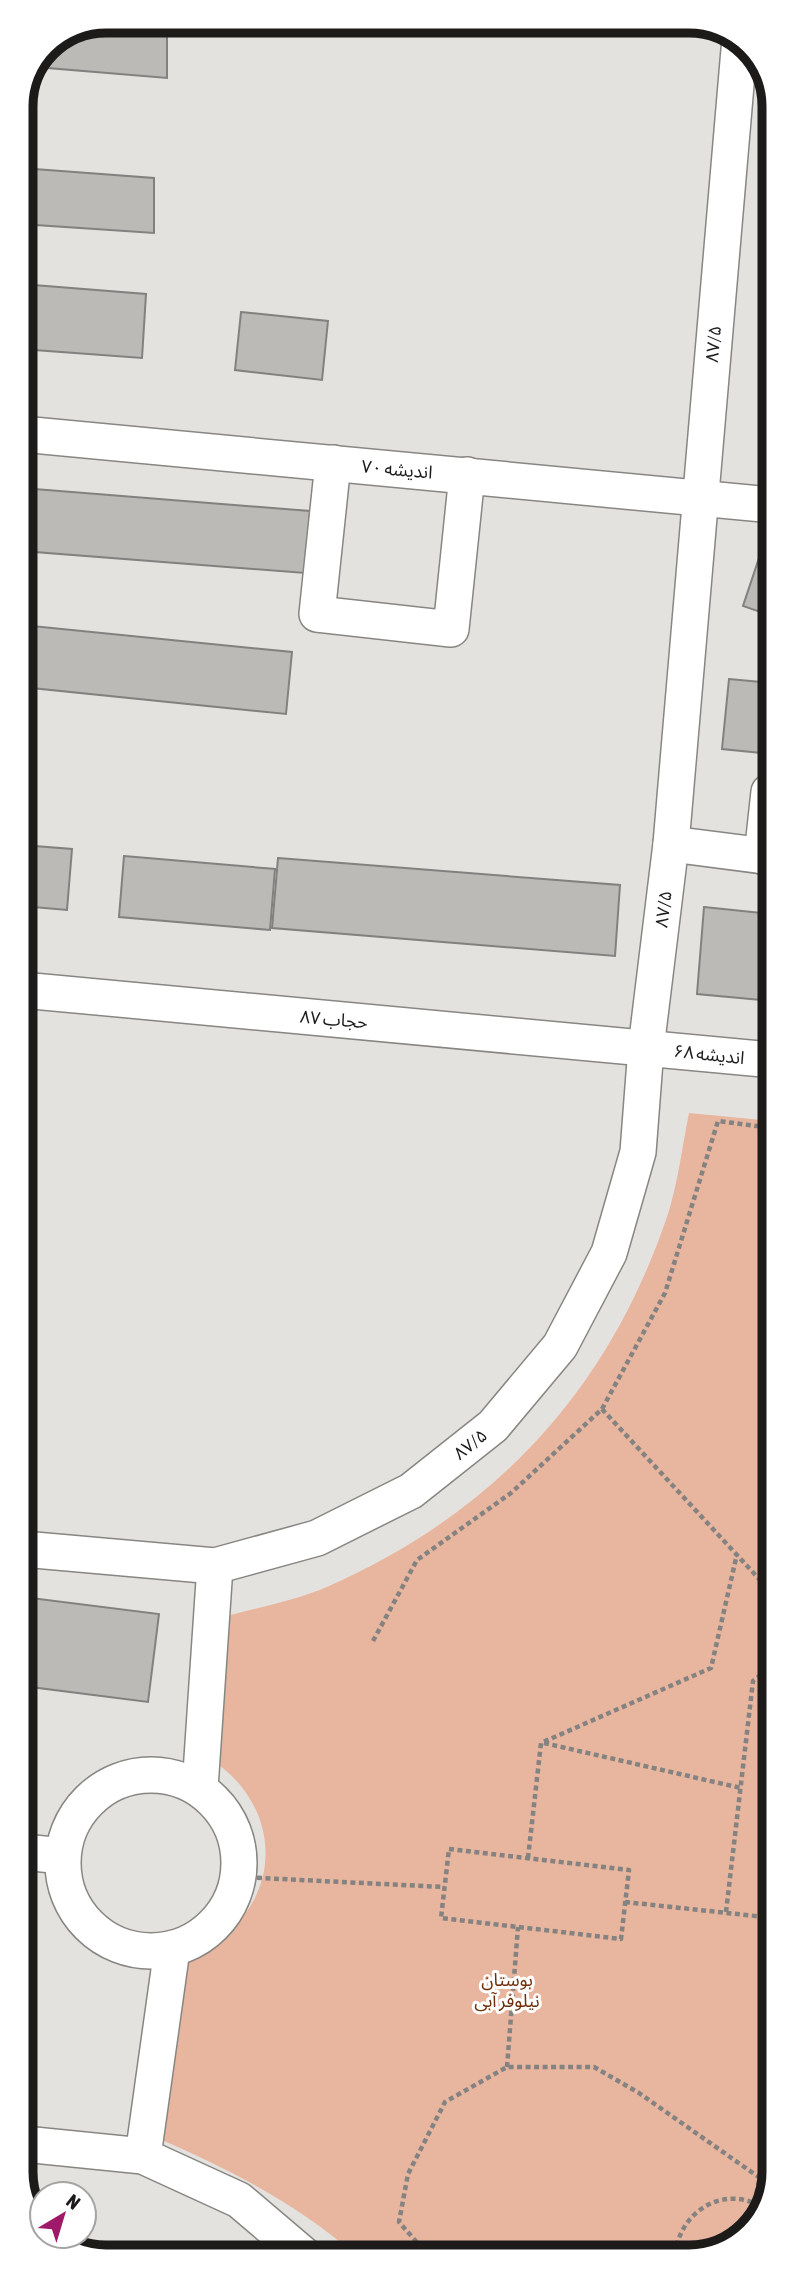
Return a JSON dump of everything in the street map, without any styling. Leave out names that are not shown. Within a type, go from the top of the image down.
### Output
[{"type":"street","name":"۸۷/۵","points":[[215,1566],[317,1538],[411,1491],[493,1426],[560,1346],[609,1253],[638,1152],[646,1048],[671,844],[739,53]]},
{"type":"street","name":"اندیشه ۷۰","points":[[33,435],[762,504]]},
{"type":"street","points":[[333,463],[317,614],[451,629],[467,475]]},
{"type":"street","points":[[671,844],[762,856]]},
{"type":"street","name":"حجاب ۸۷","points":[[33,991],[646,1048]]},
{"type":"street","name":"اندیشه ۶۸","points":[[646,1048],[762,1059]]},
{"type":"street","points":[[33,1550],[215,1566],[200,1788]]},
{"type":"street","points":[[164,1774],[200,1788],[223,1810],[237,1839],[240,1877],[228,1909],[203,1935],[172,1949],[137,1951],[104,1938],[79,1915],[64,1883],[62,1856],[76,1815],[98,1791],[129,1776],[164,1774]]},
{"type":"street","points":[[33,1853],[62,1856]]},
{"type":"street","points":[[143,2156],[172,1949]]},
{"type":"street","points":[[33,2145],[143,2156],[239,2200],[292,2245]]},
{"type":"path","points":[[373,1641],[417,1560],[511,1493],[602,1409],[666,1293],[718,1121],[762,1127]]},
{"type":"path","points":[[602,1409],[762,1582]]},
{"type":"path","points":[[541,1742],[711,1668],[737,1554]]},
{"type":"path","points":[[726,1912],[753,1681],[762,1674]]},
{"type":"path","points":[[541,1742],[741,1788]]},
{"type":"path","points":[[528,1858],[541,1742]]},
{"type":"path","points":[[449,1849],[528,1858],[629,1870],[621,1938],[441,1918],[449,1849]]},
{"type":"path","points":[[240,1877],[444,1887]]},
{"type":"path","points":[[625,1902],[762,1916]]},
{"type":"path","points":[[507,2067],[518,1927]]},
{"type":"path","points":[[419,2245],[399,2222],[408,2174],[445,2102],[507,2067],[594,2067],[639,2093],[760,2178],[754,2202],[716,2200],[698,2209],[685,2223],[676,2245]]},
{"type":"green space","name":"بوستان نیلوفر آبی","points":[[689,1113],[762,1120],[762,2172],[758,2195],[747,2216],[737,2227],[717,2239],[698,2244],[344,2245],[264,2190],[162,2140],[185,1954],[217,1939],[241,1918],[257,1893],[265,1865],[264,1836],[255,1807],[236,1781],[209,1758],[227,1616],[317,1591],[389,1556],[444,1521],[494,1482],[538,1439],[578,1390],[613,1337],[642,1279],[667,1217]]},
{"type":"building","points":[[167,33],[167,78],[45,68],[66,46],[92,35]]},
{"type":"building","points":[[33,169],[154,178],[154,233],[33,225]]},
{"type":"building","points":[[33,285],[146,294],[142,358],[33,350]]},
{"type":"building","points":[[241,312],[328,321],[322,380],[235,370]]},
{"type":"building","points":[[33,489],[310,511],[305,573],[33,552]]},
{"type":"building","points":[[762,549],[762,613],[743,606]]},
{"type":"building","points":[[33,626],[292,652],[286,714],[33,688]]},
{"type":"building","points":[[729,679],[762,682],[762,753],[722,749]]},
{"type":"building","points":[[33,846],[72,849],[67,910],[33,907]]},
{"type":"building","points":[[124,856],[275,869],[270,930],[119,917]]},
{"type":"building","points":[[278,858],[620,885],[615,956],[272,928]]},
{"type":"building","points":[[704,907],[762,913],[762,1000],[697,994]]},
{"type":"building","points":[[33,1598],[159,1614],[148,1702],[33,1687]]}]
